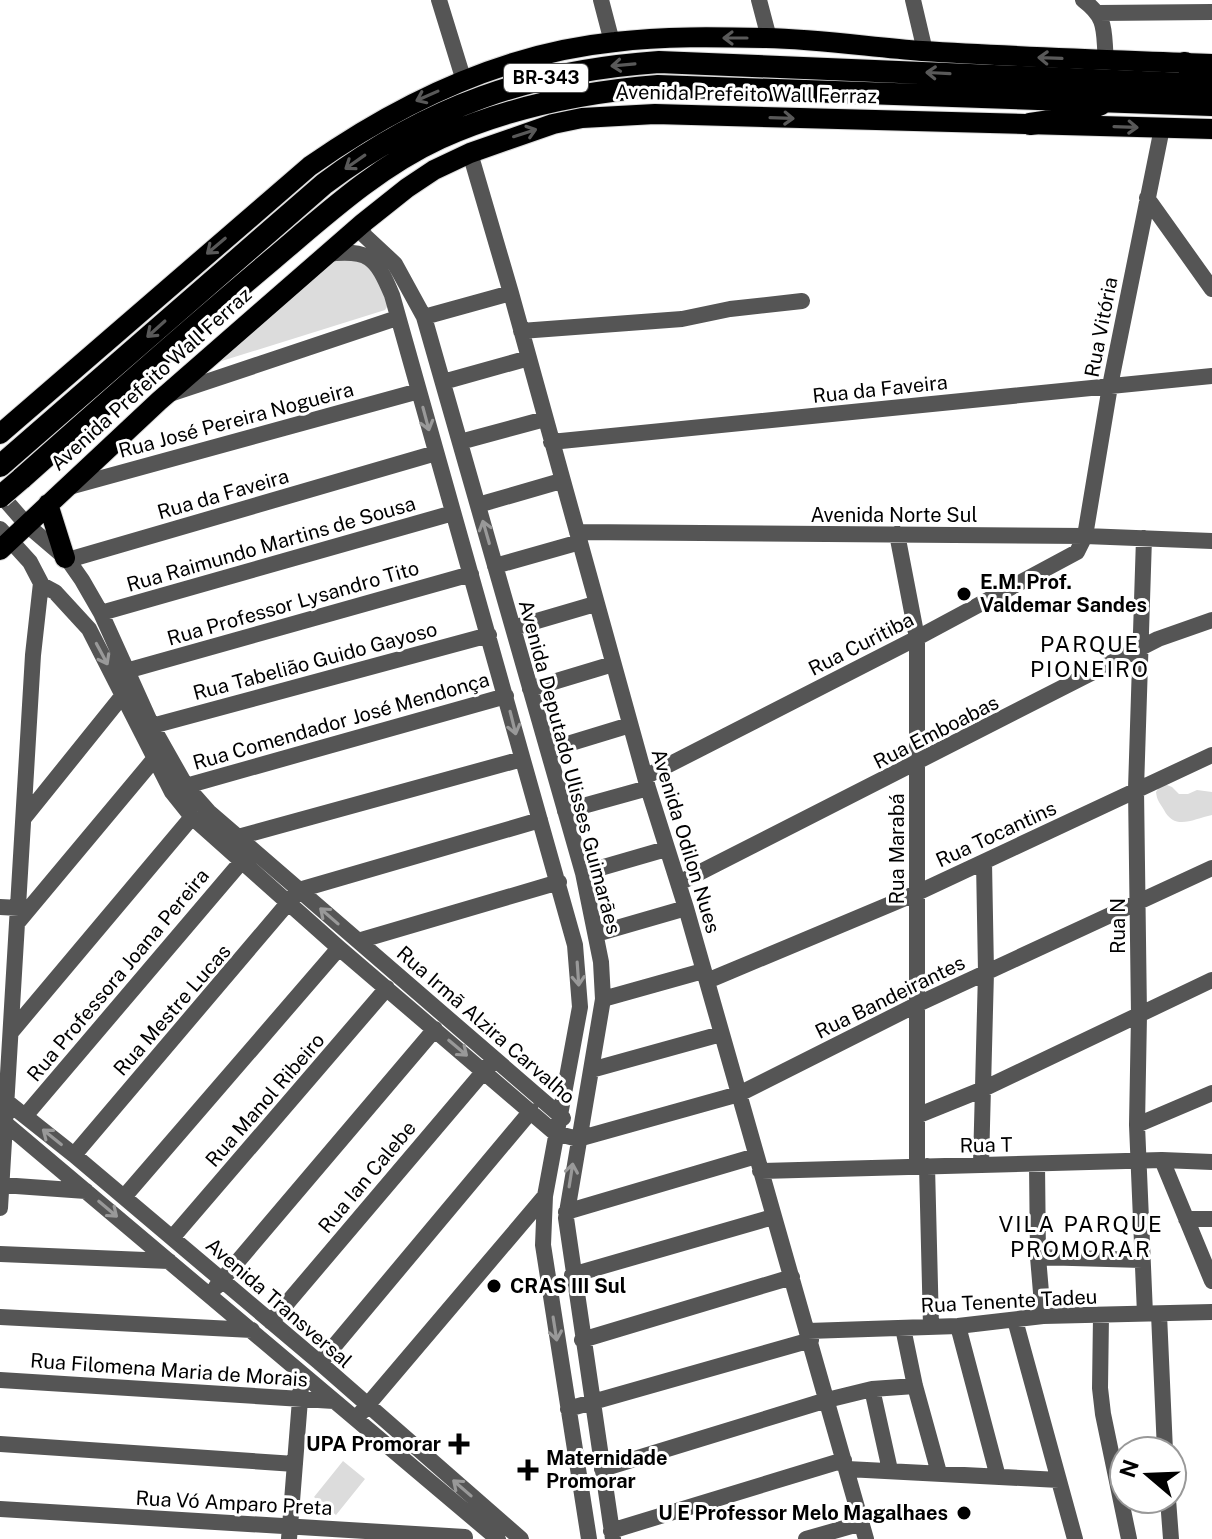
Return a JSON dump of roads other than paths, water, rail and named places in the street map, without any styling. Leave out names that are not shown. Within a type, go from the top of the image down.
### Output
[{"type":"highway","name":"Avenida Prefeito Wall Ferraz","points":[[4,462],[324,184],[359,158],[431,117],[522,84],[576,71],[659,62],[1212,85]]},
{"type":"highway","points":[[1185,63],[1212,85]]},
{"type":"highway","name":"Avenida Prefeito Wall Ferraz","points":[[0,496],[339,202],[402,159],[438,139],[527,107],[582,94],[658,86],[1212,105]]},
{"type":"highway","points":[[1030,124],[1064,119],[1106,102]]},
{"type":"main road","points":[[0,434],[310,166],[407,105],[464,81],[554,53],[612,42],[651,39],[769,38],[925,51],[1212,64]]},
{"type":"main road","name":"Avenida Prefeito Wall Ferraz","points":[[3,540],[27,525],[164,396],[363,223],[434,170],[470,153],[553,124],[608,116],[715,115],[1212,129]]},
{"type":"main road","points":[[48,504],[67,561]]},
{"type":"street","points":[[439,0],[464,81]]},
{"type":"street","points":[[601,0],[612,42]]},
{"type":"street","points":[[759,0],[769,38]]},
{"type":"street","points":[[913,0],[925,51]]},
{"type":"street","points":[[1083,0],[1098,13],[1106,60]]},
{"type":"street","points":[[1098,13],[1212,12]]},
{"type":"street","name":"Rua Vitória","points":[[1085,536],[1110,386],[1162,128]]},
{"type":"street","name":"Avenida Odilon Nues","points":[[470,153],[595,604],[666,849],[679,883],[864,1531]]},
{"type":"street","points":[[1147,198],[1212,289]]},
{"type":"street","name":"Avenida Deputado Ulisses Guimarães","points":[[363,223],[361,229],[365,236],[395,264],[424,317],[583,873],[596,934],[603,999],[566,1212],[572,1275],[612,1535]]},
{"type":"street","name":"Avenida Deputado Ulisses Guimarães","points":[[327,254],[362,253],[373,260],[383,273],[392,295],[575,945],[580,1007],[545,1196],[543,1245],[589,1539]]},
{"type":"street","points":[[392,295],[399,291],[413,292]]},
{"type":"street","points":[[424,317],[511,293]]},
{"type":"street","points":[[521,331],[682,319],[730,309],[802,301]]},
{"type":"street","points":[[164,396],[397,318]]},
{"type":"street","points":[[443,382],[529,358]]},
{"type":"street","name":"Rua da Faveira","points":[[551,442],[1212,376]]},
{"type":"street","name":"Rua José Pereira Nogueira","points":[[63,488],[419,391]]},
{"type":"street","points":[[460,442],[545,419]]},
{"type":"street","name":"Rua da Faveira","points":[[67,561],[436,453]]},
{"type":"street","points":[[478,505],[561,481]]},
{"type":"street","name":"Rua Irmã Alzira Carvalho","points":[[0,496],[67,561],[82,580],[101,613],[152,726],[186,786],[209,812],[238,837],[339,948],[435,1029],[559,1112],[578,1139]]},
{"type":"street","name":"Rua Raimundo Martins de Sousa","points":[[101,613],[453,513]]},
{"type":"street","name":"Avenida Norte Sul","points":[[495,566],[578,537],[897,534],[1212,541]]},
{"type":"street","name":"Rua Marabá","points":[[897,534],[917,638],[919,1115],[931,1326]]},
{"type":"street","name":"Rua Curitiba","points":[[565,811],[647,782],[1073,557],[1085,536]]},
{"type":"street","name":"Rua N","points":[[1144,538],[1136,789],[1137,1125],[1142,1260],[1152,1314],[1163,1435]]},
{"type":"street","name":"Rua Irmã Alzira Carvalho","points":[[3,540],[30,562],[44,583],[89,629],[172,792],[192,817],[242,861],[358,941],[489,1064],[555,1133],[578,1139]]},
{"type":"street","points":[[0,1208],[6,1101],[4,1070],[12,1031],[6,990],[19,915],[33,655],[44,583],[40,567],[49,557],[67,561],[71,585],[64,591],[44,583]]},
{"type":"street","name":"Rua Professor Lysandro Tito","points":[[126,671],[471,574]]},
{"type":"street","points":[[513,628],[595,604]]},
{"type":"street","name":"Rua Emboabas","points":[[679,883],[1158,639],[1212,620]]},
{"type":"street","name":"Rua Tabelião Guido Gayoso","points":[[152,726],[489,635]]},
{"type":"street","points":[[530,689],[613,664]]},
{"type":"street","points":[[24,818],[123,695]]},
{"type":"street","name":"Rua Comendador José Mendonça","points":[[186,786],[506,696]]},
{"type":"street","points":[[548,750],[630,725]]},
{"type":"street","name":"Rua Tocantins","points":[[603,999],[705,976],[917,893],[1212,755]]},
{"type":"street","points":[[19,915],[155,758]]},
{"type":"street","points":[[238,837],[522,759]]},
{"type":"street","points":[[532,789],[556,780]]},
{"type":"street","points":[[12,1031],[192,817]]},
{"type":"street","points":[[294,896],[540,820]]},
{"type":"street","points":[[583,873],[666,849]]},
{"type":"street","name":"Rua Professora Joana Pereira","points":[[25,1116],[242,861]]},
{"type":"street","points":[[981,1164],[986,972],[984,862]]},
{"type":"street","name":"Rua Bandeirantes","points":[[578,1139],[739,1094],[918,1004],[1212,868]]},
{"type":"street","points":[[358,941],[559,882]]},
{"type":"street","name":"Rua Mestre Lucas","points":[[74,1155],[294,896]]},
{"type":"street","points":[[0,907],[19,915]]},
{"type":"street","points":[[596,934],[686,908]]},
{"type":"street","points":[[124,1197],[339,948]]},
{"type":"street","points":[[919,1115],[981,1090],[1212,980]]},
{"type":"street","name":"Rua Manol Ribeiro","points":[[172,1238],[387,988]]},
{"type":"street","points":[[210,1294],[435,1029]]},
{"type":"street","points":[[591,1070],[721,1034]]},
{"type":"street","name":"Rua Ian Calebe","points":[[271,1322],[489,1064]]},
{"type":"street","points":[[1137,1125],[1212,1093]]},
{"type":"street","name":"Avenida Transversal","points":[[6,1101],[320,1363],[362,1412],[498,1539]]},
{"type":"street","points":[[320,1363],[531,1111]]},
{"type":"street","name":"Avenida Transversal","points":[[5,1123],[334,1401],[362,1412],[521,1539]]},
{"type":"street","points":[[1162,1160],[1210,1271]]},
{"type":"street","name":"Rua T","points":[[566,1212],[758,1163],[922,1166],[1162,1160],[1212,1162]]},
{"type":"street","points":[[1037,1164],[1038,1257],[1043,1316]]},
{"type":"street","points":[[2,1185],[86,1191]]},
{"type":"street","points":[[362,1412],[545,1196]]},
{"type":"street","points":[[572,1275],[773,1217]]},
{"type":"street","points":[[1186,1219],[1212,1219]]},
{"type":"street","points":[[0,1254],[169,1261]]},
{"type":"street","points":[[1038,1257],[1142,1260]]},
{"type":"street","points":[[582,1340],[792,1277]]},
{"type":"street","name":"Rua Tenente Tadeu","points":[[568,1409],[809,1336],[958,1326],[1043,1316],[1212,1312]]},
{"type":"street","points":[[1101,1316],[1103,1414],[1129,1539]]},
{"type":"street","points":[[0,1317],[252,1330]]},
{"type":"street","points":[[1015,1320],[1075,1539]]},
{"type":"street","points":[[958,1326],[998,1477]]},
{"type":"street","points":[[903,1328],[939,1473]]},
{"type":"street","points":[[290,1532],[302,1374]]},
{"type":"street","name":"Rua Filomena Maria de Morais","points":[[0,1380],[334,1401]]},
{"type":"street","points":[[602,1469],[827,1400],[872,1389],[915,1386]]},
{"type":"street","points":[[872,1389],[890,1470]]},
{"type":"street","points":[[0,1444],[295,1464]]},
{"type":"street","points":[[576,1454],[598,1449]]},
{"type":"street","points":[[612,1535],[845,1465],[1059,1480]]},
{"type":"street","name":"Rua Vó Amparo Preta","points":[[0,1509],[290,1532],[465,1538]]},
{"type":"street","points":[[465,1538],[466,1512]]},
{"type":"street","points":[[1169,1515],[1171,1539]]},
{"type":"street","points":[[806,1539],[864,1531]]},
{"type":"place","name":"E.M. Prof. Valdemar Sandes","points":[[964,594]]},
{"type":"place","name":"CRAS III Sul","points":[[494,1286]]},
{"type":"place","name":"UPA Promorar","points":[[459,1444]]},
{"type":"place","name":"Maternidade Promorar","points":[[528,1470]]},
{"type":"place","name":"U E Professor Melo Magalhaes","points":[[964,1513]]},
{"type":"district","name":"PARQUE PIONEIRO","points":[[1090,656]]},
{"type":"district","name":"VILA PARQUE PROMORAR","points":[[1081,1236]]}]
